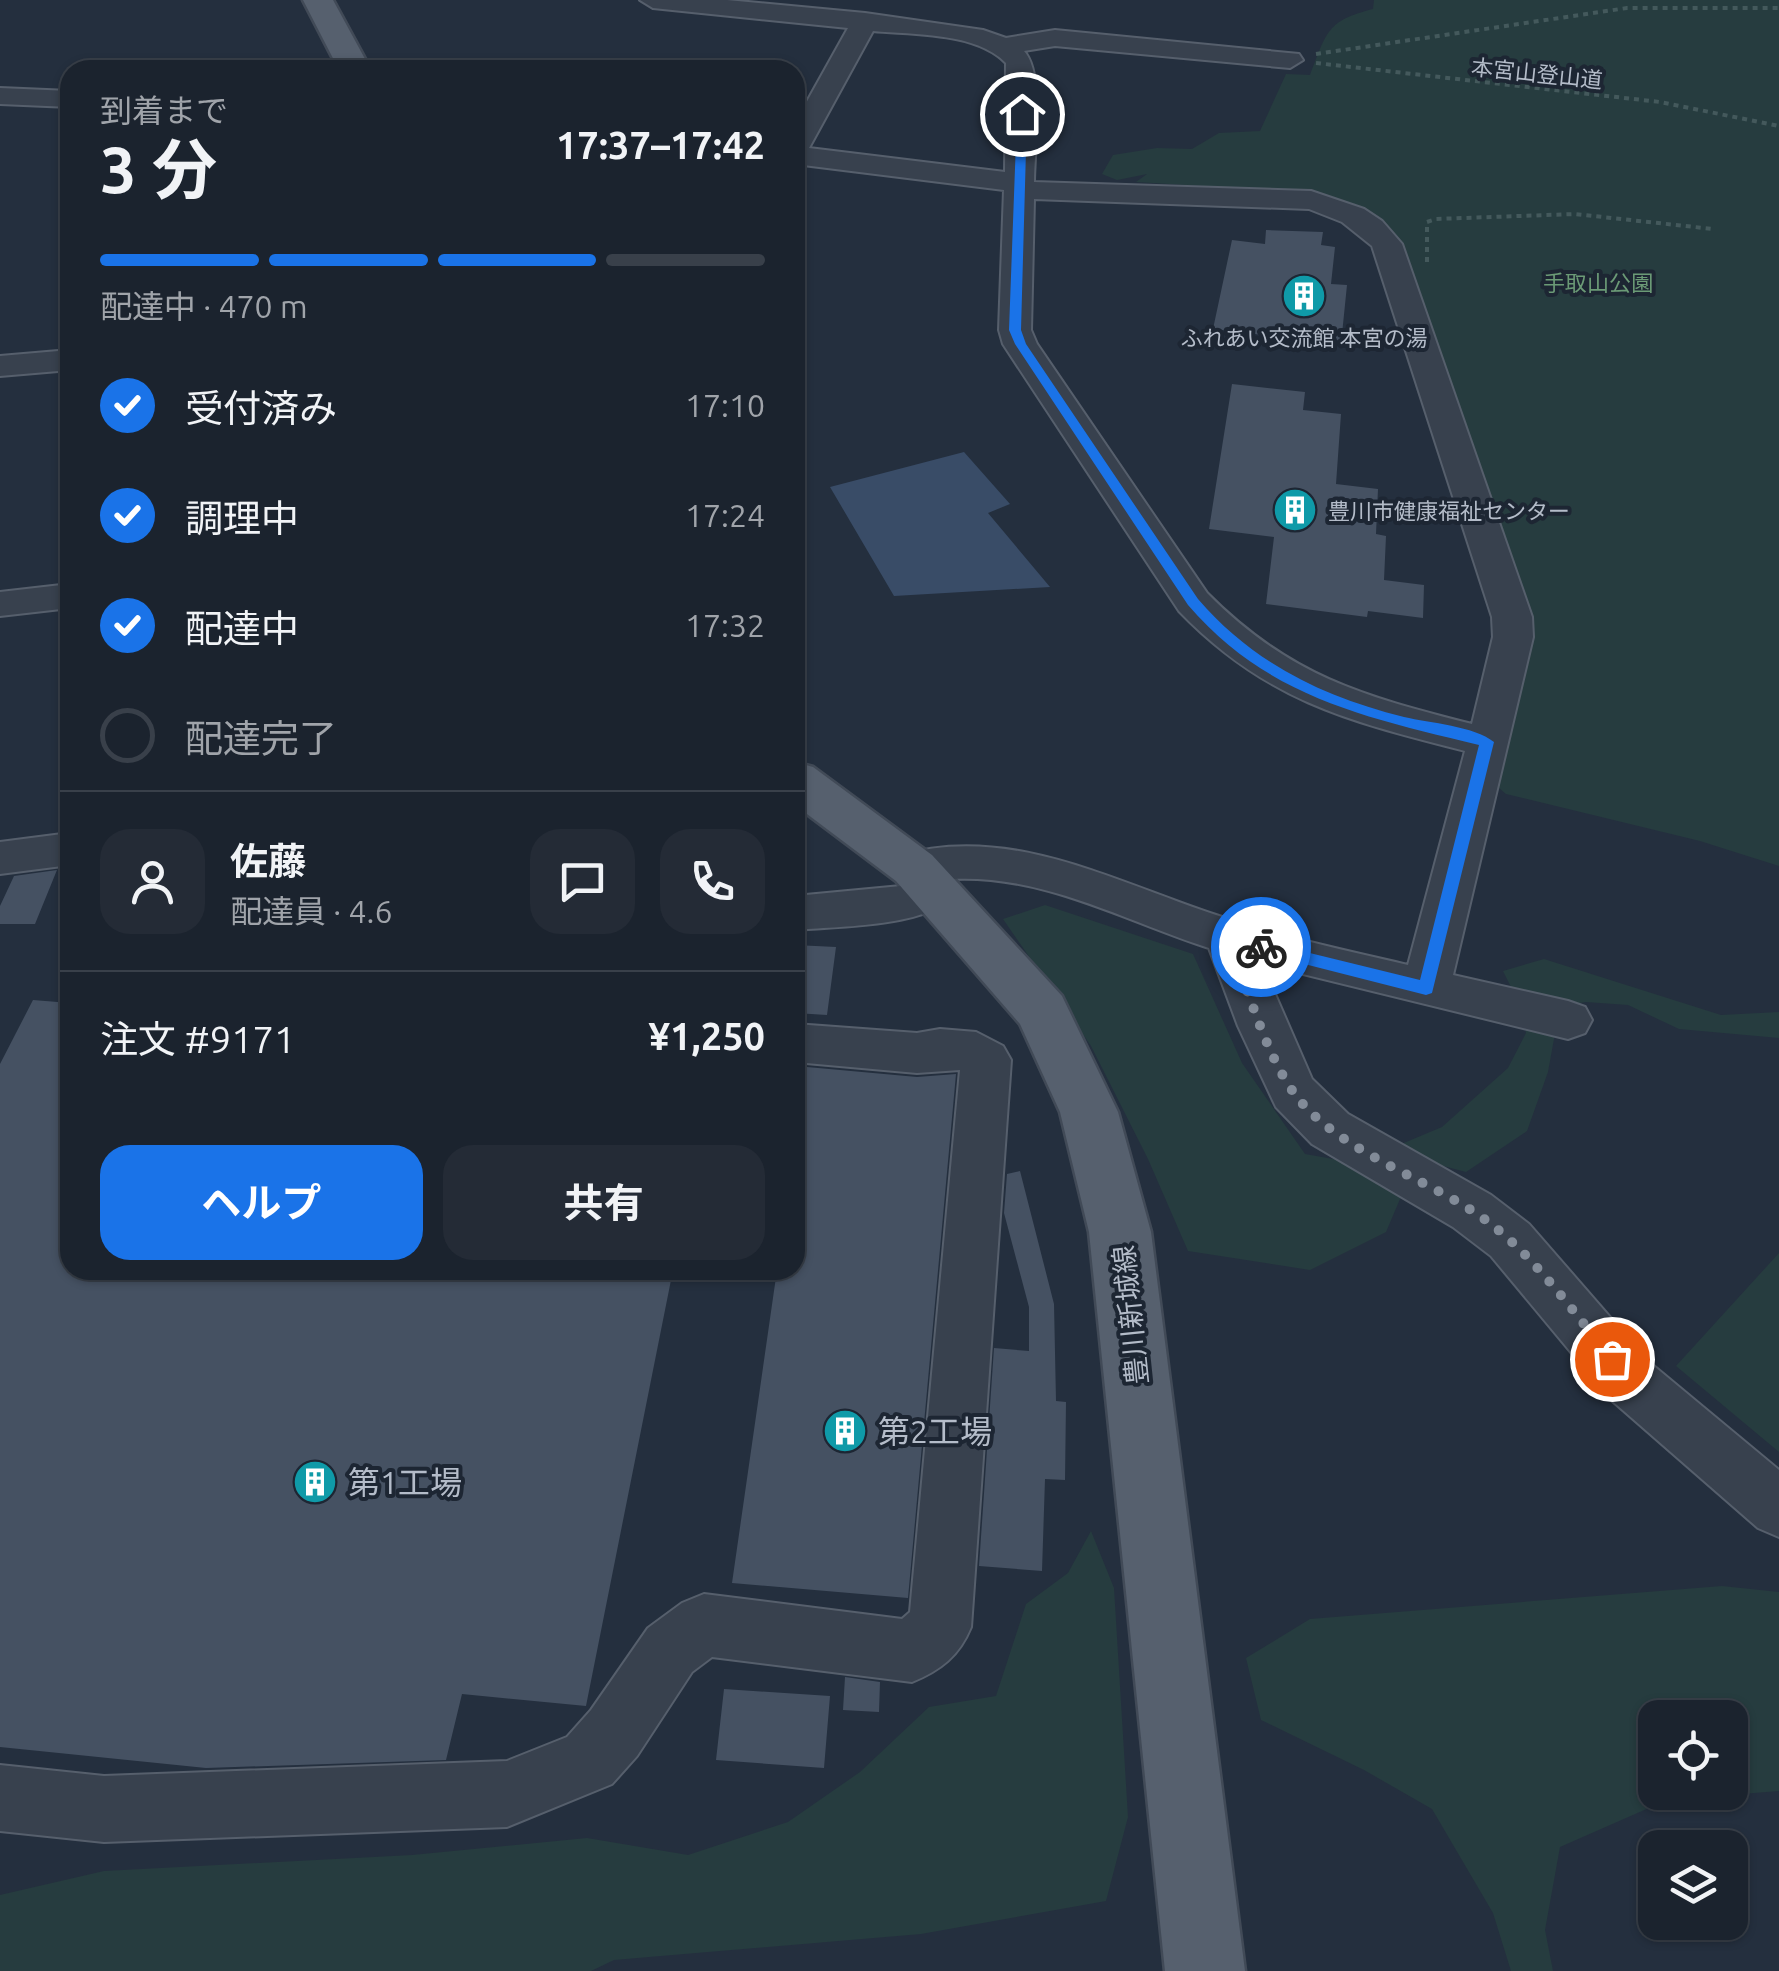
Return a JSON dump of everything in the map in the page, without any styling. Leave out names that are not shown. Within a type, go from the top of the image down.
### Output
[{"type":"main road","points":[[318,0],[350,60]]},
{"type":"main road","name":"豊川新城線","points":[[805,787],[925,879],[1042,1011],[1089,1112],[1120,1232],[1205,1971]]},
{"type":"street","points":[[653,0],[961,33],[1004,46],[1019,61],[1022,79],[1015,330],[1020,344],[1193,602],[1219,632],[1252,659],[1302,688],[1363,712],[1487,742]]},
{"type":"street","points":[[805,133],[865,21]]},
{"type":"street","points":[[1004,46],[1034,38],[1055,38],[1290,60]]},
{"type":"street","points":[[0,96],[60,99]]},
{"type":"street","points":[[805,154],[1020,186],[1286,198],[1331,206],[1373,226],[1387,244],[1512,618],[1513,637],[1426,988]]},
{"type":"street","points":[[1,368],[60,358]]},
{"type":"street","points":[[0,604],[60,597]]},
{"type":"street","points":[[0,858],[60,850]]},
{"type":"street","points":[[805,912],[907,902],[925,879],[948,860],[986,860],[1050,874],[1229,938],[1568,1020]]},
{"type":"street","points":[[1229,938],[1262,1026],[1294,1092],[1330,1129],[1472,1211],[1510,1240],[1629,1380],[1779,1508]]},
{"type":"street","points":[[0,1798],[104,1809],[507,1794],[589,1761],[614,1733],[670,1650],[704,1625],[912,1651],[940,1626],[986,1060],[976,1052],[940,1048],[917,1053],[805,1044]]},
{"type":"path","points":[[1290,60],[1467,29],[1628,8],[1779,8]]},
{"type":"path","name":"本宮山登山道","points":[[1290,60],[1660,102],[1779,126]]},
{"type":"path","points":[[1406,302],[1429,298],[1427,222],[1572,211],[1620,214],[1714,229]]},
{"type":"green space","name":"手取山公園","points":[[1374,0],[1779,0],[1779,866],[1700,841],[1506,794],[1492,782],[1523,644],[1396,236],[1357,205],[1315,193],[1136,182],[1147,174],[1117,180],[1102,174],[1113,155],[1157,148],[1192,149],[1219,133],[1260,131],[1286,74],[1310,75],[1330,30],[1346,18],[1373,9]]},
{"type":"green space","points":[[1045,905],[1193,954],[1242,1063],[1305,1154],[1356,1163],[1442,1127],[1508,1068],[1526,1033],[1503,971],[1544,959],[1721,1015],[1779,1012],[1779,1038],[1679,1029],[1628,1005],[1586,1002],[1560,1006],[1548,1072],[1527,1131],[1466,1172],[1417,1159],[1386,1232],[1310,1270],[1188,1251],[1148,1159],[1091,1046],[1003,919]]},
{"type":"green space","points":[[1779,1253],[1779,1452],[1676,1366]]},
{"type":"green space","points":[[1091,1531],[1114,1588],[1128,1817],[1106,1901],[921,1934],[614,1960],[591,1971],[0,1971],[0,1895],[104,1871],[412,1855],[587,1838],[688,1855],[788,1822],[860,1772],[929,1707],[996,1696],[1026,1604],[1068,1573]]},
{"type":"green space","points":[[1722,1586],[1779,1592],[1779,1791],[1748,1793],[1748,1700],[1638,1700],[1638,1810],[1644,1810],[1560,1847],[1545,1930],[1553,1971],[1511,1971],[1493,1913],[1432,1809],[1364,1770],[1261,1720],[1246,1658],[1310,1619]]},
{"type":"water","points":[[964,452],[1010,504],[988,513],[1050,587],[894,596],[830,487]]},
{"type":"building","name":"ふれあい交流館 本宮の湯","points":[[1266,230],[1323,232],[1321,245],[1335,247],[1331,284],[1347,285],[1341,344],[1213,329],[1232,240],[1265,244]]},
{"type":"building","name":"豊川市健康福祉センター","points":[[1232,384],[1305,392],[1303,410],[1341,414],[1336,484],[1378,489],[1376,534],[1386,536],[1384,580],[1424,585],[1423,618],[1368,611],[1367,617],[1266,604],[1274,537],[1209,529]]},
{"type":"building","points":[[57,870],[35,924],[0,924],[0,906],[14,876]]},
{"type":"building","points":[[805,945],[836,947],[827,1015],[805,1014]]},
{"type":"building","name":"第1工場","points":[[33,1000],[60,1002],[60,1280],[671,1280],[586,1706],[462,1694],[446,1760],[206,1768],[0,1747],[0,1064]]},
{"type":"building","name":"第2工場","points":[[807,1067],[917,1077],[956,1074],[908,1598],[732,1583],[776,1280],[805,1280]]},
{"type":"building","points":[[1020,1171],[1054,1304],[1056,1401],[1066,1402],[1065,1480],[1045,1479],[1042,1571],[979,1566],[994,1348],[1029,1351],[1029,1307],[1004,1213],[1007,1174]]},
{"type":"building","points":[[845,1677],[880,1682],[879,1712],[843,1710]]},
{"type":"building","points":[[724,1689],[830,1696],[824,1768],[716,1760]]},
{"type":"way so far","points":[[1261,947],[1229,938],[1262,1026],[1294,1092],[1330,1129],[1472,1211],[1510,1240],[1612,1359]]},
{"type":"place","name":"ふれあい交流館 本宮の湯","points":[[1304,296]]},
{"type":"place","name":"豊川市健康福祉センター","points":[[1295,510]]},
{"type":"place","name":"第2工場","points":[[845,1431]]},
{"type":"place","name":"第1工場","points":[[315,1482]]},
{"type":"route","points":[[1022,114],[1015,330],[1020,344],[1193,602],[1219,632],[1252,659],[1302,688],[1363,712],[1487,742],[1426,988],[1261,947]]}]
